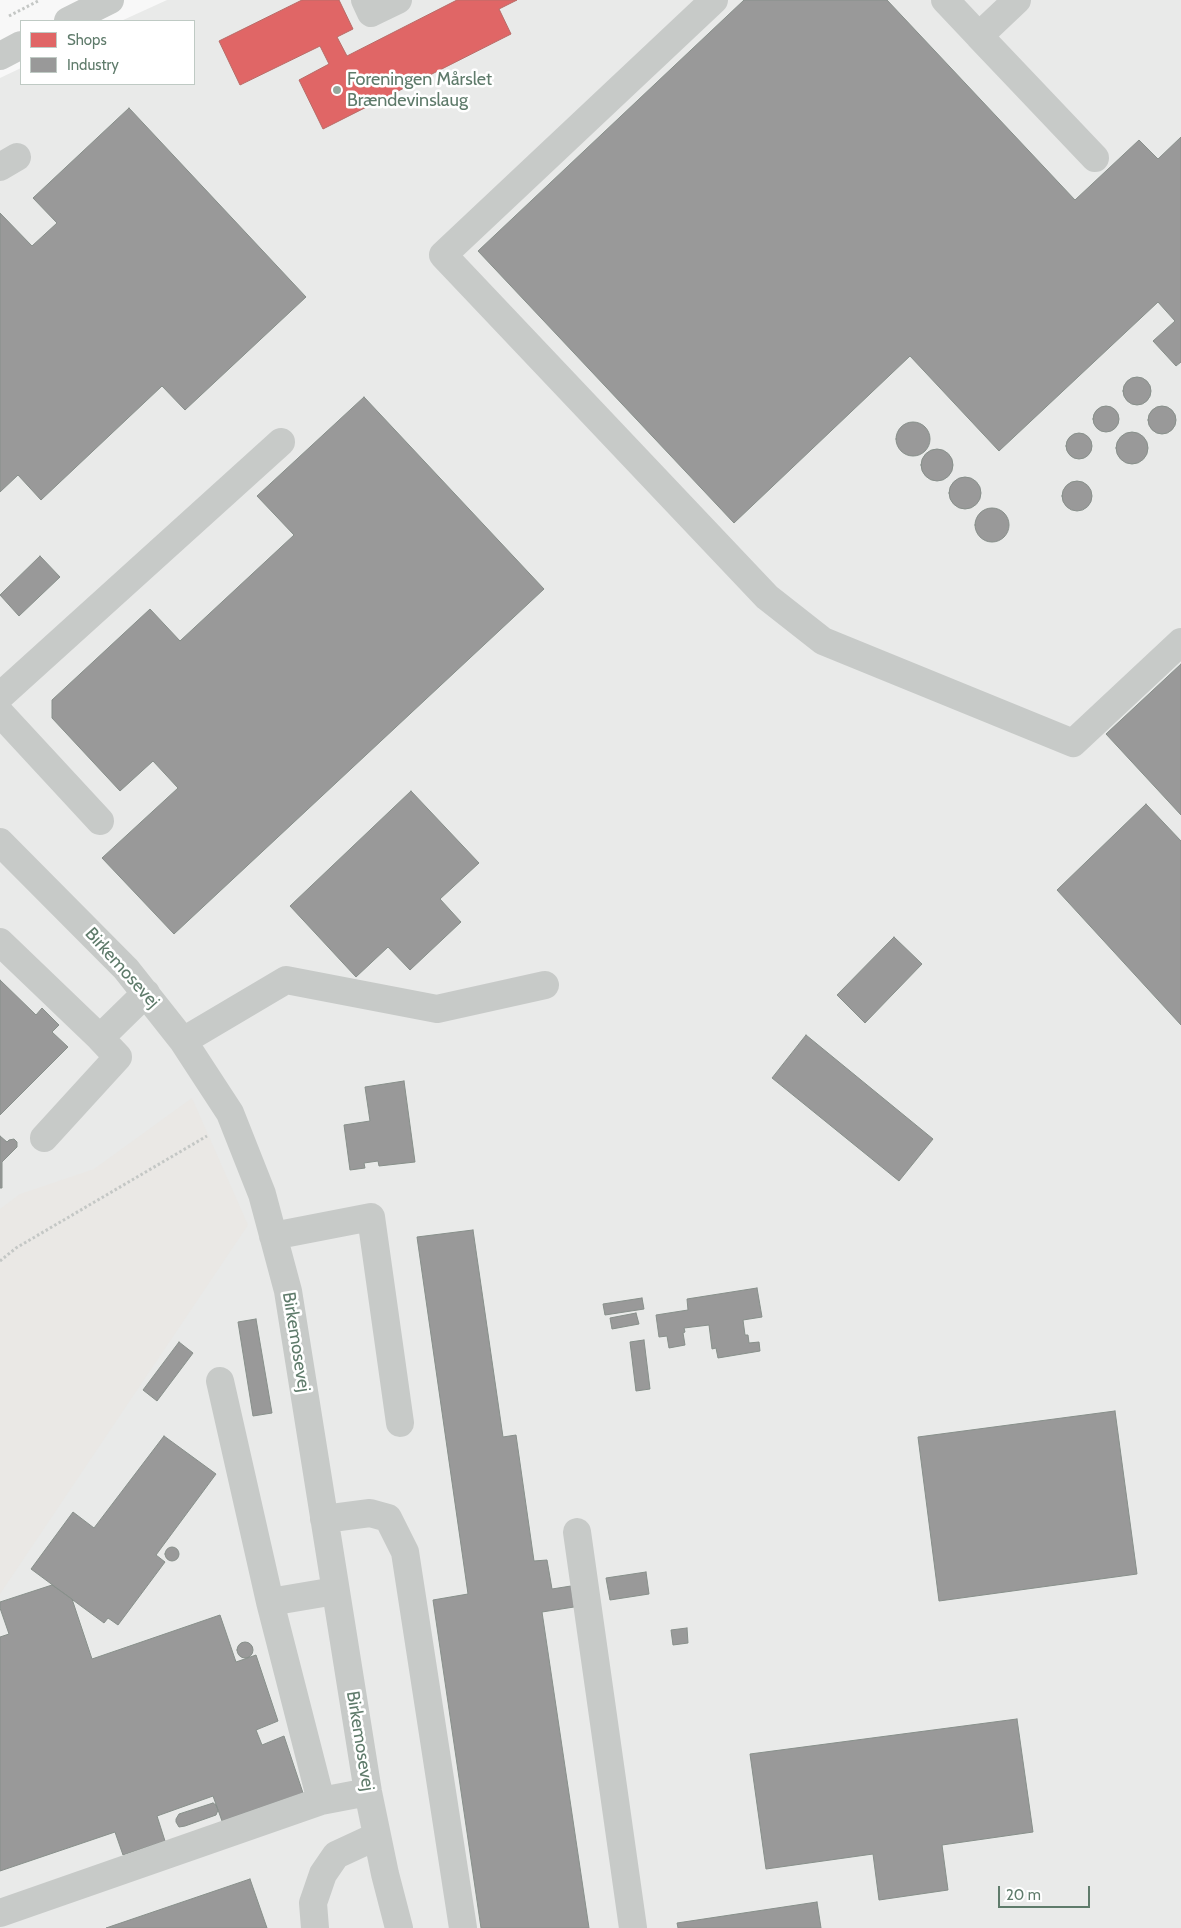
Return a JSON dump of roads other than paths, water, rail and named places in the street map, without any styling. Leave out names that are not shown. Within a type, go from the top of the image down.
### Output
[{"type":"street","points":[[70,20],[110,0]]},
{"type":"street","points":[[365,0],[371,13],[398,0]]},
{"type":"street","points":[[714,0],[444,255],[767,597],[823,641],[1073,743],[1181,642]]},
{"type":"street","points":[[945,0],[1095,158]]},
{"type":"street","points":[[979,36],[1017,0]]},
{"type":"street","points":[[0,56],[20,46]]},
{"type":"street","points":[[0,696],[281,442]]},
{"type":"street","points":[[0,713],[100,821]]},
{"type":"street","name":"Birkemosevej","points":[[0,842],[126,969],[183,1041],[230,1113],[262,1194],[288,1291],[368,1792],[399,1928]]},
{"type":"street","points":[[0,942],[118,1057],[44,1138]]},
{"type":"street","points":[[183,1041],[286,980],[436,1009],[545,985]]},
{"type":"street","points":[[100,1038],[146,994]]},
{"type":"street","points":[[273,1236],[371,1217],[400,1423]]},
{"type":"street","points":[[220,1381],[270,1602],[321,1801]]},
{"type":"street","points":[[324,1519],[370,1513],[388,1518],[405,1552],[463,1928]]},
{"type":"street","points":[[577,1532],[633,1928]]},
{"type":"street","points":[[270,1602],[335,1591]]},
{"type":"street","points":[[0,1913],[321,1801],[368,1792]]},
{"type":"street","points":[[315,1928],[313,1903],[323,1874],[336,1855],[377,1836]]},
{"type":"place","name":"Foreningen Mårslet Brændevinslaug","points":[[337,90]]}]
